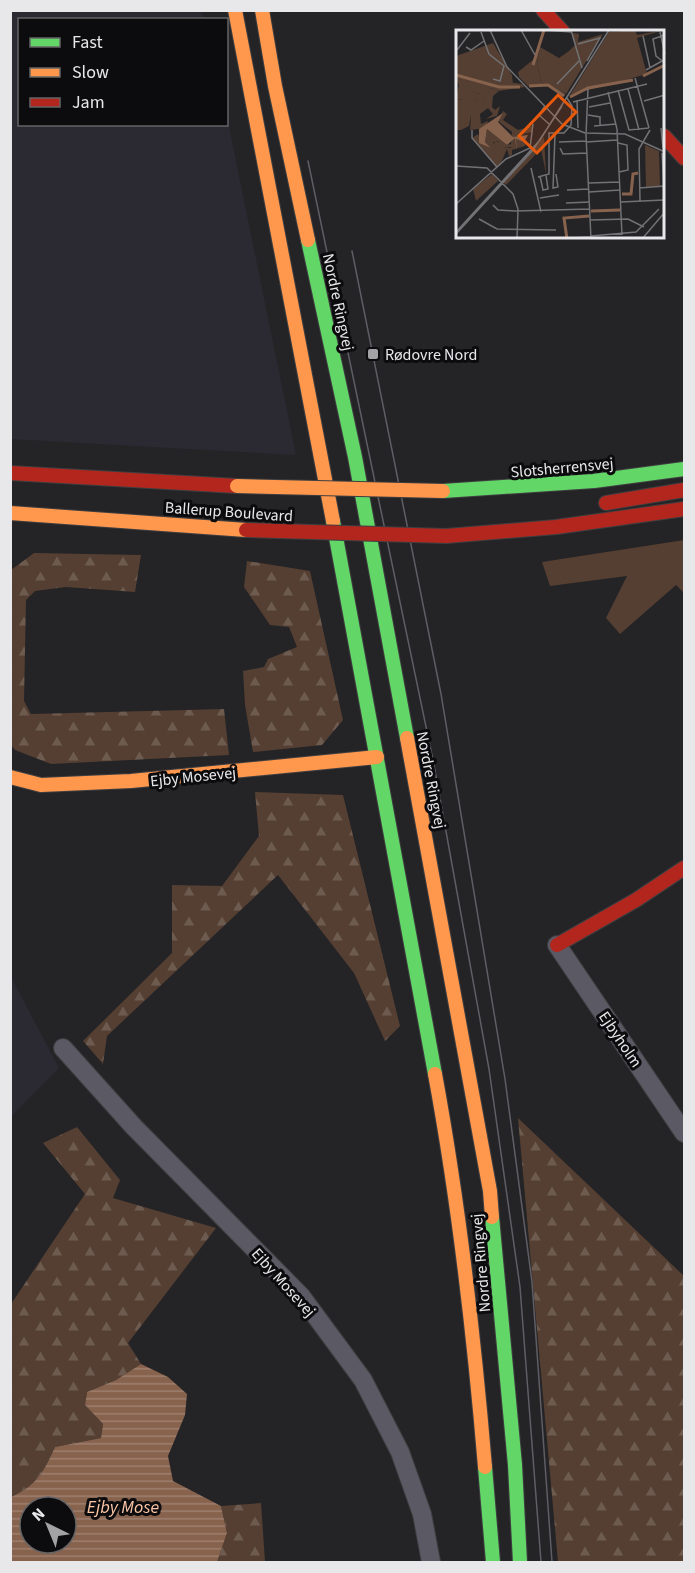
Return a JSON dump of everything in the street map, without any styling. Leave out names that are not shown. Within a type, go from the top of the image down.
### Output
[{"type":"main road","name":"Nordre Ringvej","points":[[235,10],[377,757],[454,1178],[475,1342],[493,1563]]},
{"type":"main road","name":"Nordre Ringvej","points":[[262,10],[275,86],[355,457],[490,1191],[515,1465],[520,1563]]},
{"type":"main road","points":[[543,10],[561,30]]},
{"type":"main road","points":[[665,138],[684,158]]},
{"type":"main road","name":"Slotsherrensvej","points":[[442,491],[532,487],[637,477],[684,469]]},
{"type":"main road","name":"Ballerup Boulevard","points":[[10,473],[237,486],[442,491]]},
{"type":"main road","points":[[589,506],[684,490]]},
{"type":"main road","points":[[495,532],[556,527],[684,509]]},
{"type":"main road","points":[[495,532],[558,512]]},
{"type":"main road","name":"Ballerup Boulevard","points":[[10,513],[345,535],[446,536],[495,532]]},
{"type":"main road","name":"Ejby Mosevej","points":[[10,777],[21,782],[52,785],[155,781],[377,757]]},
{"type":"main road","points":[[557,945],[636,900],[684,868]]},
{"type":"street","name":"Ejbyholm","points":[[557,945],[684,1133]]},
{"type":"street","name":"Ejby Mosevej","points":[[63,1048],[134,1127],[301,1296],[363,1380],[400,1452],[422,1514],[431,1563]]},
{"type":"shaded area","points":[[10,11],[201,11],[204,18],[18,18],[18,126],[228,126],[228,122],[296,455],[11,439]]},
{"type":"shaded area","points":[[11,977],[59,1068],[10,1117]]},
{"type":"green space","points":[[684,540],[684,593],[676,585],[620,634],[606,618],[627,576],[550,586],[542,562]]},
{"type":"green space","points":[[34,553],[141,555],[135,592],[66,587],[35,591],[26,600],[24,701],[31,714],[224,709],[229,755],[51,764],[15,750],[10,744],[11,570]]},
{"type":"green space","points":[[247,561],[310,571],[343,720],[322,745],[253,752],[245,705],[243,671],[264,667],[268,659],[297,647],[289,627],[270,625],[244,587]]},
{"type":"green space","points":[[255,792],[343,795],[400,1026],[385,1041],[354,973],[278,875],[107,1036],[103,1064],[83,1041],[172,953],[172,885],[222,886],[259,836]]},
{"type":"green space","points":[[518,1118],[684,1276],[684,1562],[558,1562]]},
{"type":"green space","points":[[77,1127],[120,1180],[113,1198],[216,1228],[128,1343],[141,1364],[116,1380],[87,1392],[85,1405],[103,1424],[101,1438],[55,1447],[47,1464],[33,1483],[11,1497],[11,1304],[85,1194],[43,1143]]},
{"type":"green space","points":[[261,1503],[265,1562],[217,1562],[227,1533],[221,1506]]},
{"type":"water","name":"Ejby Mose","points":[[141,1364],[168,1377],[187,1394],[185,1415],[168,1456],[173,1481],[221,1506],[227,1533],[217,1562],[11,1562],[11,1497],[33,1483],[47,1464],[55,1447],[101,1438],[103,1424],[85,1405],[87,1392],[116,1380]]},
{"type":"tram line","points":[[308,161],[434,765],[489,1069],[520,1287],[541,1562]]},
{"type":"tram line","points":[[352,251],[441,694],[505,1079],[532,1282],[552,1562]]},
{"type":"traffic: fast","points":[[308,240],[355,457],[407,738]]},
{"type":"traffic: fast","points":[[443,491],[594,481],[684,469]]},
{"type":"traffic: fast","points":[[333,521],[435,1074]]},
{"type":"traffic: fast","points":[[492,1217],[515,1465],[520,1562]]},
{"type":"traffic: fast","points":[[485,1467],[493,1562]]},
{"type":"traffic: slow","points":[[235,10],[333,521]]},
{"type":"traffic: slow","points":[[262,10],[275,86],[308,240]]},
{"type":"traffic: slow","points":[[237,486],[443,491]]},
{"type":"traffic: slow","points":[[10,513],[246,530]]},
{"type":"traffic: slow","points":[[407,738],[490,1191],[492,1217]]},
{"type":"traffic: slow","points":[[10,777],[41,785],[131,781],[377,757]]},
{"type":"traffic: slow","points":[[435,1074],[465,1270],[485,1467]]},
{"type":"traffic: jam","points":[[543,10],[561,30]]},
{"type":"traffic: jam","points":[[665,137],[684,158]]},
{"type":"traffic: jam","points":[[10,473],[237,486]]},
{"type":"traffic: jam","points":[[606,503],[684,490]]},
{"type":"traffic: jam","points":[[446,536],[556,527],[684,509]]},
{"type":"traffic: jam","points":[[246,530],[446,536]]},
{"type":"traffic: jam","points":[[557,945],[636,900],[684,868]]},
{"type":"place","name":"Rødovre Nord","points":[[373,354]]}]
